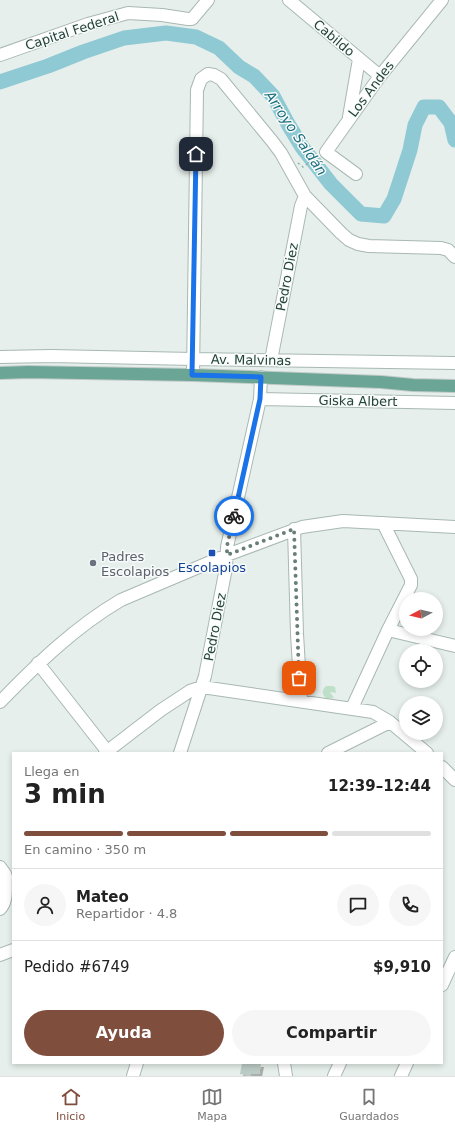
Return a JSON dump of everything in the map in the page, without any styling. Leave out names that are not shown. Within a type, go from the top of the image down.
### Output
[{"type":"main road","points":[[0,373],[28,372],[192,375],[261,380]]},
{"type":"main road","points":[[0,378],[38,377],[381,382],[413,385],[455,386]]},
{"type":"street","name":"Capital Federal","points":[[0,55],[88,24],[128,13],[162,15],[188,20],[192,19],[208,0]]},
{"type":"street","name":"Cabildo","points":[[289,0],[380,76]]},
{"type":"street","name":"Los Andes","points":[[356,174],[326,152],[380,76],[442,0]]},
{"type":"street","points":[[349,119],[359,59]]},
{"type":"street","points":[[192,375],[197,90],[201,79],[208,74],[214,75],[220,80],[272,140],[305,196],[349,240],[358,244],[441,248],[448,250],[454,256]]},
{"type":"street","name":"Pedro Diez","points":[[271,360],[301,206],[305,196]]},
{"type":"street","name":"Av. Malvinas","points":[[0,357],[51,356],[455,363]]},
{"type":"street","name":"Pedro Diez","points":[[181,752],[202,687],[226,568],[227,546],[260,399],[261,380]]},
{"type":"street","name":"Giska Albert","points":[[260,399],[455,403]]},
{"type":"street","points":[[0,702],[38,663],[90,620],[121,600],[227,555],[294,529],[310,525],[335,522],[455,527]]},
{"type":"street","points":[[352,708],[388,630],[409,590],[411,579],[383,523]]},
{"type":"street","points":[[294,529],[297,634],[301,700]]},
{"type":"street","points":[[388,630],[455,646]]},
{"type":"street","points":[[38,663],[106,752],[161,710],[190,691],[202,687],[301,700],[373,712],[390,722],[426,752]]},
{"type":"street","points":[[330,752],[390,722]]},
{"type":"street","points":[[443,768],[455,780]]},
{"type":"street","points":[[0,866],[6,877],[5,900],[0,909]]},
{"type":"street","points":[[0,955],[12,950]]},
{"type":"street","points":[[443,978],[455,957]]},
{"type":"street","points":[[133,1076],[137,1064]]},
{"type":"street","points":[[284,1064],[286,1076]]},
{"type":"street","points":[[334,1076],[340,1064]]},
{"type":"street","points":[[401,1076],[407,1064]]},
{"type":"path","points":[[303,167],[320,155]]},
{"type":"green space","points":[[326,686],[335,687],[336,693],[330,692],[334,698],[327,699],[324,696],[323,691]]},
{"type":"building","points":[[242,1064],[261,1064],[259,1074],[251,1073],[250,1076],[240,1074]]},
{"type":"waterway","name":"Arroyo Saldán","points":[[0,82],[124,38],[166,33],[196,37],[219,48],[239,67],[254,76],[273,96],[302,147],[331,184],[361,214],[384,216],[394,199],[410,150],[415,125],[424,107],[439,107],[451,123],[455,140]]},
{"type":"way so far","points":[[234,516],[227,546],[227,555],[294,529],[299,678]]},
{"type":"place","name":"Escolapios","points":[[212,553]]},
{"type":"place","name":"Padres Escolapios","points":[[93,563]]},
{"type":"route","points":[[196,154],[192,375],[261,377],[260,399],[234,516]]}]
